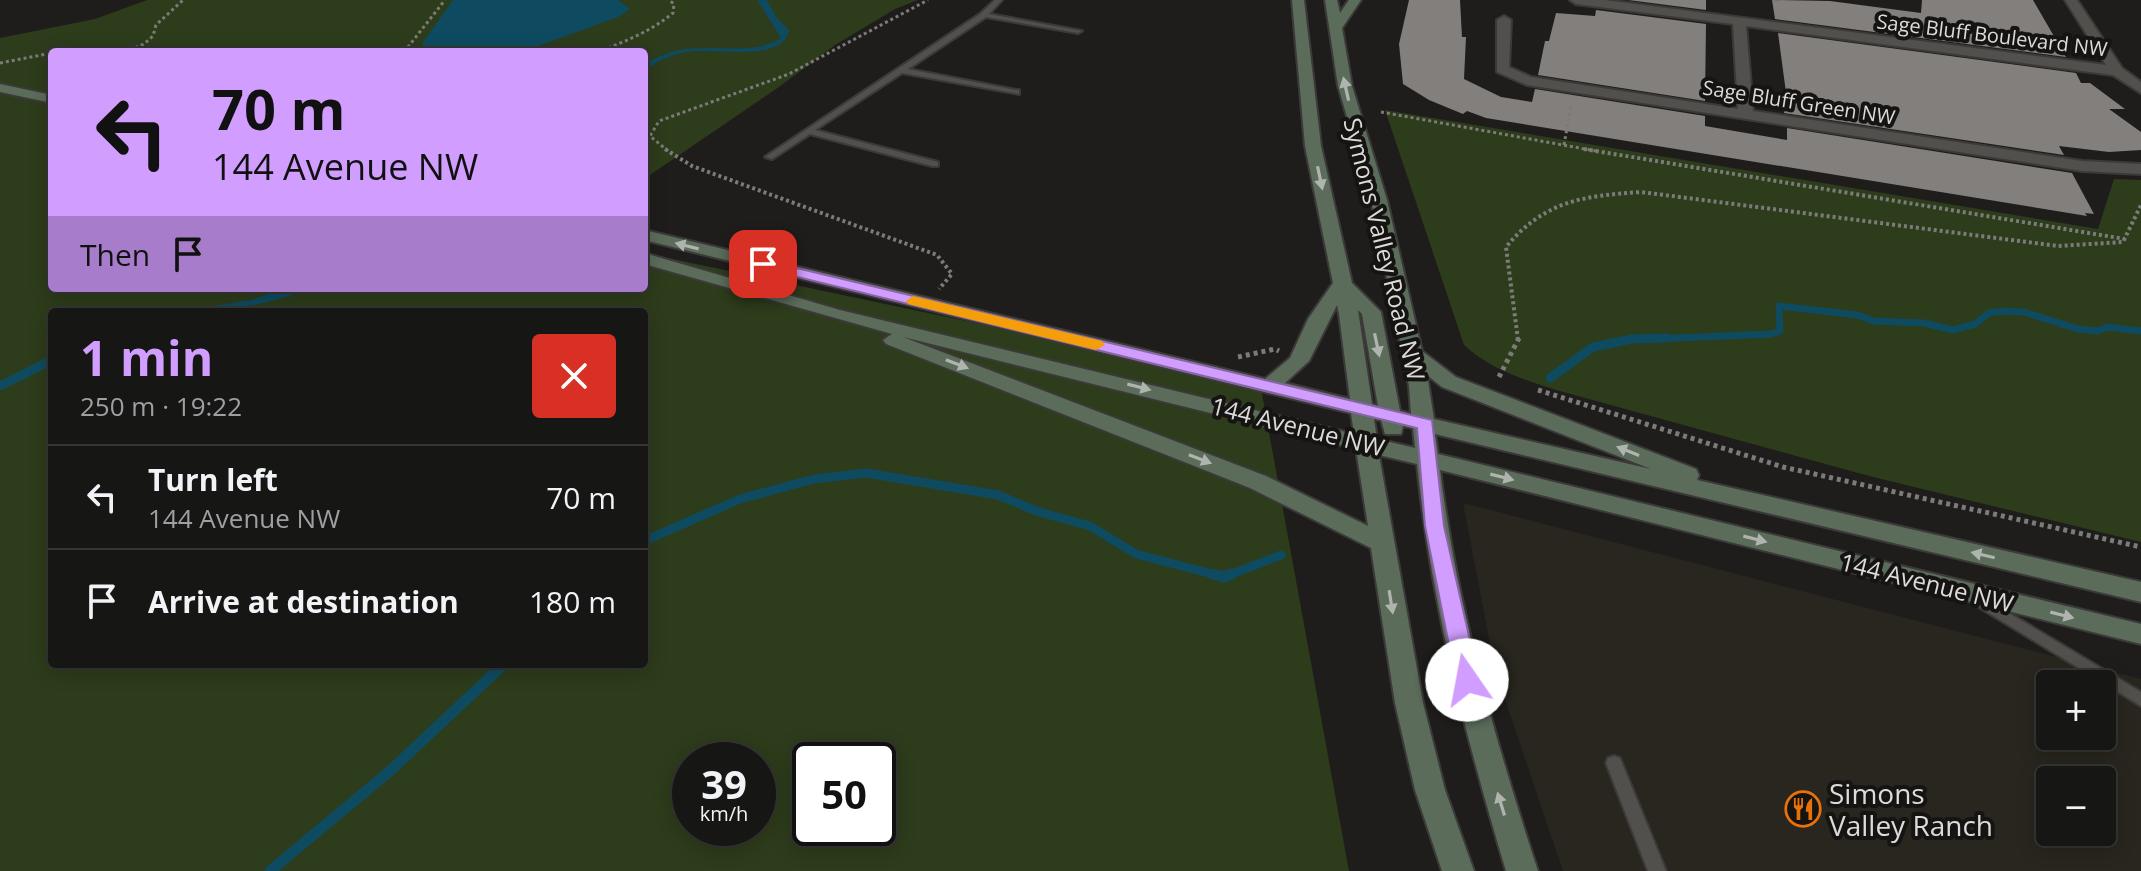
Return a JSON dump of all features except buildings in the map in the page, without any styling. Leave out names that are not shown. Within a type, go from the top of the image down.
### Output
[{"type":"main road","name":"Symons Valley Road NW","points":[[1298,0],[1313,146],[1342,284],[1409,703],[1430,790],[1458,871]]},
{"type":"main road","name":"Symons Valley Road NW","points":[[1331,0],[1345,86],[1379,200],[1413,354],[1425,424],[1435,526],[1474,708],[1522,871]]},
{"type":"main road","points":[[1335,29],[1355,0]]},
{"type":"main road","points":[[0,88],[48,98]]},
{"type":"main road","name":"144 Avenue NW","points":[[648,236],[1268,387],[2141,592]]},
{"type":"main road","name":"144 Avenue NW","points":[[648,259],[834,314],[2141,634]]},
{"type":"main road","points":[[1268,387],[1299,361],[1318,319],[1342,284],[1371,312],[1397,450]]},
{"type":"main road","points":[[834,314],[871,332],[1258,482],[1382,543]]},
{"type":"main road","points":[[1413,354],[1449,382],[1752,501]]},
{"type":"street","name":"Sage Bluff Boulevard NW","points":[[1576,0],[2117,71]]},
{"type":"street","points":[[2071,0],[2117,71],[2141,89]]},
{"type":"street","name":"Sage Bluff Green NW","points":[[1504,20],[1502,69],[1527,81],[2082,166],[2141,169]]},
{"type":"street","points":[[1739,22],[1746,115]]},
{"type":"lane","points":[[769,157],[984,15],[999,0]]},
{"type":"lane","points":[[984,15],[1078,31]]},
{"type":"lane","points":[[901,70],[1016,92]]},
{"type":"lane","points":[[809,131],[935,164]]},
{"type":"lane","points":[[1966,592],[2141,700]]},
{"type":"lane","points":[[1614,763],[1657,871]]},
{"type":"path","points":[[134,48],[153,36],[156,25],[183,0]]},
{"type":"path","points":[[407,48],[445,0]]},
{"type":"path","points":[[608,48],[662,23],[673,13],[674,4],[669,0]]},
{"type":"path","points":[[887,23],[928,0]]},
{"type":"path","points":[[0,63],[48,54]]},
{"type":"path","points":[[1564,145],[1573,96]]},
{"type":"path","points":[[1381,112],[2125,239]]},
{"type":"path","points":[[1499,377],[1519,338],[1506,247],[1521,226],[1546,209],[1588,196],[1641,192],[2058,246],[2110,245],[2125,239],[2141,205]]},
{"type":"shaded area","points":[[1463,503],[2106,670],[2036,670],[2036,750],[2116,750],[2116,673],[2141,679],[2141,871],[1563,871],[1495,670]]},
{"type":"green space","points":[[147,0],[918,0],[895,9],[835,45],[648,176],[648,48],[48,48],[48,292],[648,292],[648,254],[1260,383],[1349,871],[0,871],[0,38],[95,19]]},
{"type":"green space","points":[[1385,110],[2098,229],[2114,179],[2141,180],[2141,542],[1873,477],[1556,390],[1485,361],[1464,345]]},
{"type":"water","points":[[453,0],[618,0],[630,9],[618,17],[533,48],[423,48],[423,42]]},
{"type":"water","points":[[757,0],[767,0],[777,18],[789,30],[785,40],[776,46],[750,52],[681,53],[648,69],[648,63],[680,50],[750,48],[781,38]]},
{"type":"water","points":[[275,292],[299,292],[245,307],[201,308],[251,300]]},
{"type":"waterway","points":[[1628,340],[1771,334],[1780,331],[1779,306],[1857,315],[1874,321],[1924,323],[1953,330],[1975,324],[1989,313],[2004,311],[2024,312],[2078,329],[2097,331],[2108,327],[2141,331]]},
{"type":"waterway","points":[[1550,378],[1593,347],[1632,339],[1666,338]]},
{"type":"waterway","points":[[0,386],[48,362]]},
{"type":"waterway","points":[[648,539],[740,499],[814,479],[866,473],[998,495],[1039,512],[1090,526],[1136,554],[1220,576]]},
{"type":"waterway","points":[[1227,576],[1281,555]]},
{"type":"waterway","points":[[1212,574],[1220,576]]},
{"type":"waterway","points":[[1220,576],[1232,574]]},
{"type":"waterway","points":[[270,871],[390,771],[500,668]]},
{"type":"slow traffic","points":[[913,301],[1096,345]]},
{"type":"place","name":"Simons Valley Ranch","points":[[1803,809]]},
{"type":"route","points":[[763,264],[1425,424],[1435,526],[1467,680]]}]
